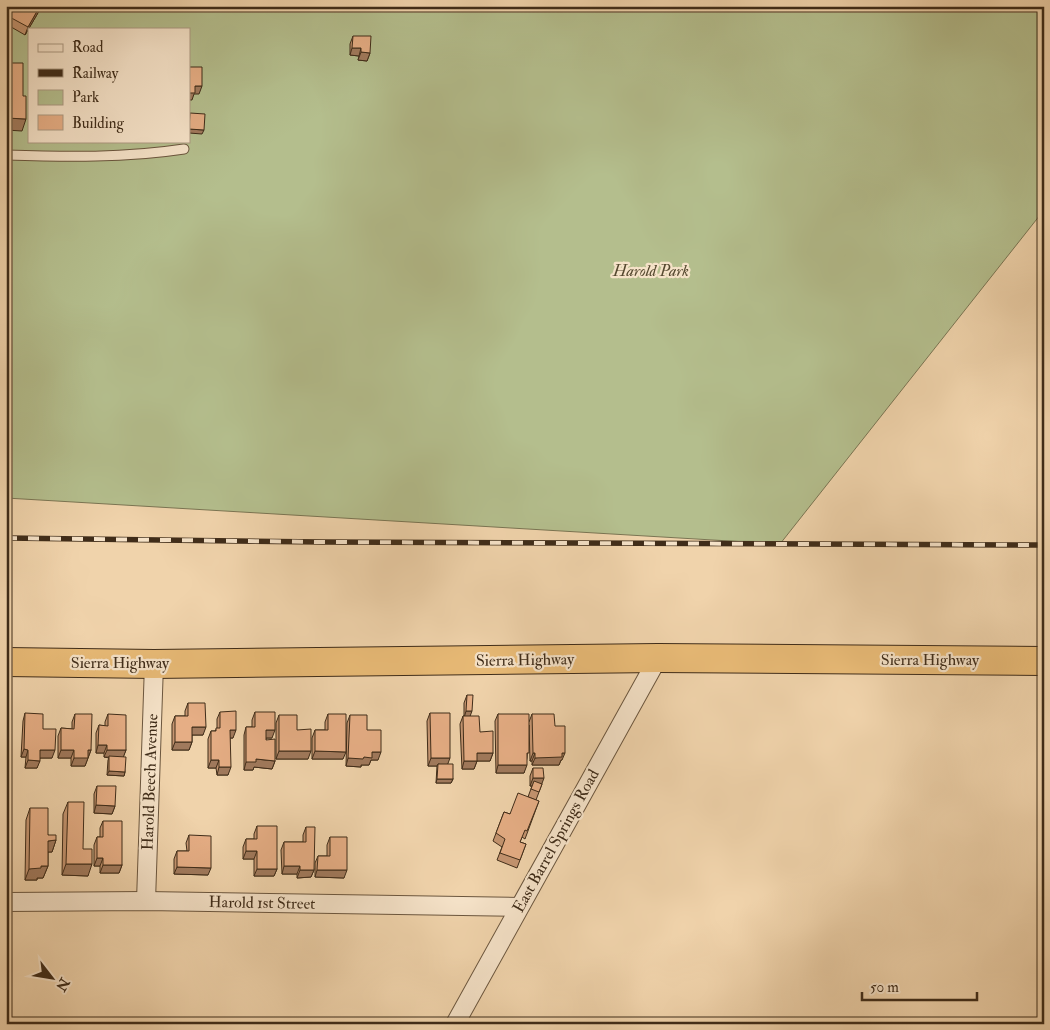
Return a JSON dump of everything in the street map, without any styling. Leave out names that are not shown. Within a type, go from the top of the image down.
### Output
[{"type":"highway","name":"Sierra Highway","points":[[6,662],[154,664],[658,658],[1044,661]]},
{"type":"street","name":"East Barrel Springs Road","points":[[455,1024],[658,658]]},
{"type":"street","name":"Harold Beech Avenue","points":[[146,901],[154,664]]},
{"type":"street","name":"Harold 1st Street","points":[[6,902],[146,901],[519,908]]},
{"type":"lane","points":[[6,155],[86,157],[160,153],[184,149]]},
{"type":"green space","name":"Harold Park","points":[[6,6],[1044,6],[1044,210],[780,544],[6,498]]},
{"type":"building","points":[[11,6],[40,6],[28,27],[6,15]]},
{"type":"building","points":[[353,36],[371,36],[370,53],[361,52],[361,48],[352,48]]},
{"type":"building","points":[[6,63],[23,63],[23,96],[26,96],[26,119],[6,118]]},
{"type":"building","points":[[190,67],[202,67],[202,86],[195,86],[195,93],[190,93]]},
{"type":"building","points":[[190,113],[205,114],[204,130],[190,129]]},
{"type":"building","points":[[467,695],[473,695],[472,711],[466,711]]},
{"type":"building","points":[[188,703],[205,703],[206,727],[192,727],[192,742],[175,742],[175,716],[188,716]]},
{"type":"building","points":[[236,711],[236,730],[230,730],[231,767],[219,767],[219,760],[211,760],[211,731],[216,731],[216,728],[220,728],[220,712]]},
{"type":"building","points":[[255,712],[275,712],[275,730],[266,730],[266,740],[275,739],[275,761],[256,759],[256,762],[246,762],[246,727],[255,727]]},
{"type":"building","points":[[25,713],[43,714],[43,729],[56,729],[55,750],[40,750],[40,761],[28,760],[28,750],[24,749]]},
{"type":"building","points":[[430,713],[450,713],[450,758],[431,758]]},
{"type":"building","points":[[75,714],[92,714],[91,750],[88,750],[88,758],[74,758],[74,750],[61,750],[61,728],[74,729]]},
{"type":"building","points":[[108,714],[126,715],[126,750],[107,750],[107,745],[98,745],[99,725],[108,726]]},
{"type":"building","points":[[328,714],[346,714],[346,752],[315,751],[315,730],[328,730]]},
{"type":"building","points":[[498,714],[529,714],[529,753],[527,753],[527,765],[498,765]]},
{"type":"building","points":[[532,714],[554,714],[555,726],[565,726],[565,753],[562,753],[562,757],[535,758],[535,753],[533,753]]},
{"type":"building","points":[[279,715],[297,715],[297,730],[311,729],[311,751],[279,751]]},
{"type":"building","points":[[350,715],[367,715],[367,730],[381,730],[381,752],[372,752],[372,758],[348,758]]},
{"type":"building","points":[[463,716],[479,716],[480,732],[493,731],[493,753],[477,753],[477,761],[464,761]]},
{"type":"building","points":[[109,756],[126,757],[125,772],[109,771]]},
{"type":"building","points":[[438,764],[453,764],[453,779],[437,779]]},
{"type":"building","points":[[533,768],[543,768],[544,778],[533,778]]},
{"type":"building","points":[[534,781],[542,784],[539,792],[531,789]]},
{"type":"building","points":[[97,786],[116,786],[115,806],[96,805]]},
{"type":"building","points":[[518,793],[539,801],[527,831],[525,830],[520,842],[526,844],[520,860],[500,853],[505,839],[496,833],[504,812],[510,814]]},
{"type":"building","points":[[68,802],[84,802],[83,849],[92,849],[92,864],[66,864]]},
{"type":"building","points":[[30,808],[48,808],[48,835],[56,835],[56,840],[48,841],[48,866],[29,869]]},
{"type":"building","points":[[103,821],[122,821],[122,865],[103,865],[103,858],[97,858],[97,837],[103,837]]},
{"type":"building","points":[[257,826],[277,826],[277,869],[257,869],[257,851],[246,851],[246,839],[257,839]]},
{"type":"building","points":[[306,827],[315,827],[314,870],[300,870],[300,866],[284,866],[284,842],[306,842]]},
{"type":"building","points":[[189,835],[211,836],[211,868],[177,867],[177,851],[189,851]]},
{"type":"building","points":[[330,837],[347,837],[347,870],[317,870],[318,856],[330,856]]},
{"type":"railway","points":[[6,538],[322,542],[1044,545]]}]
